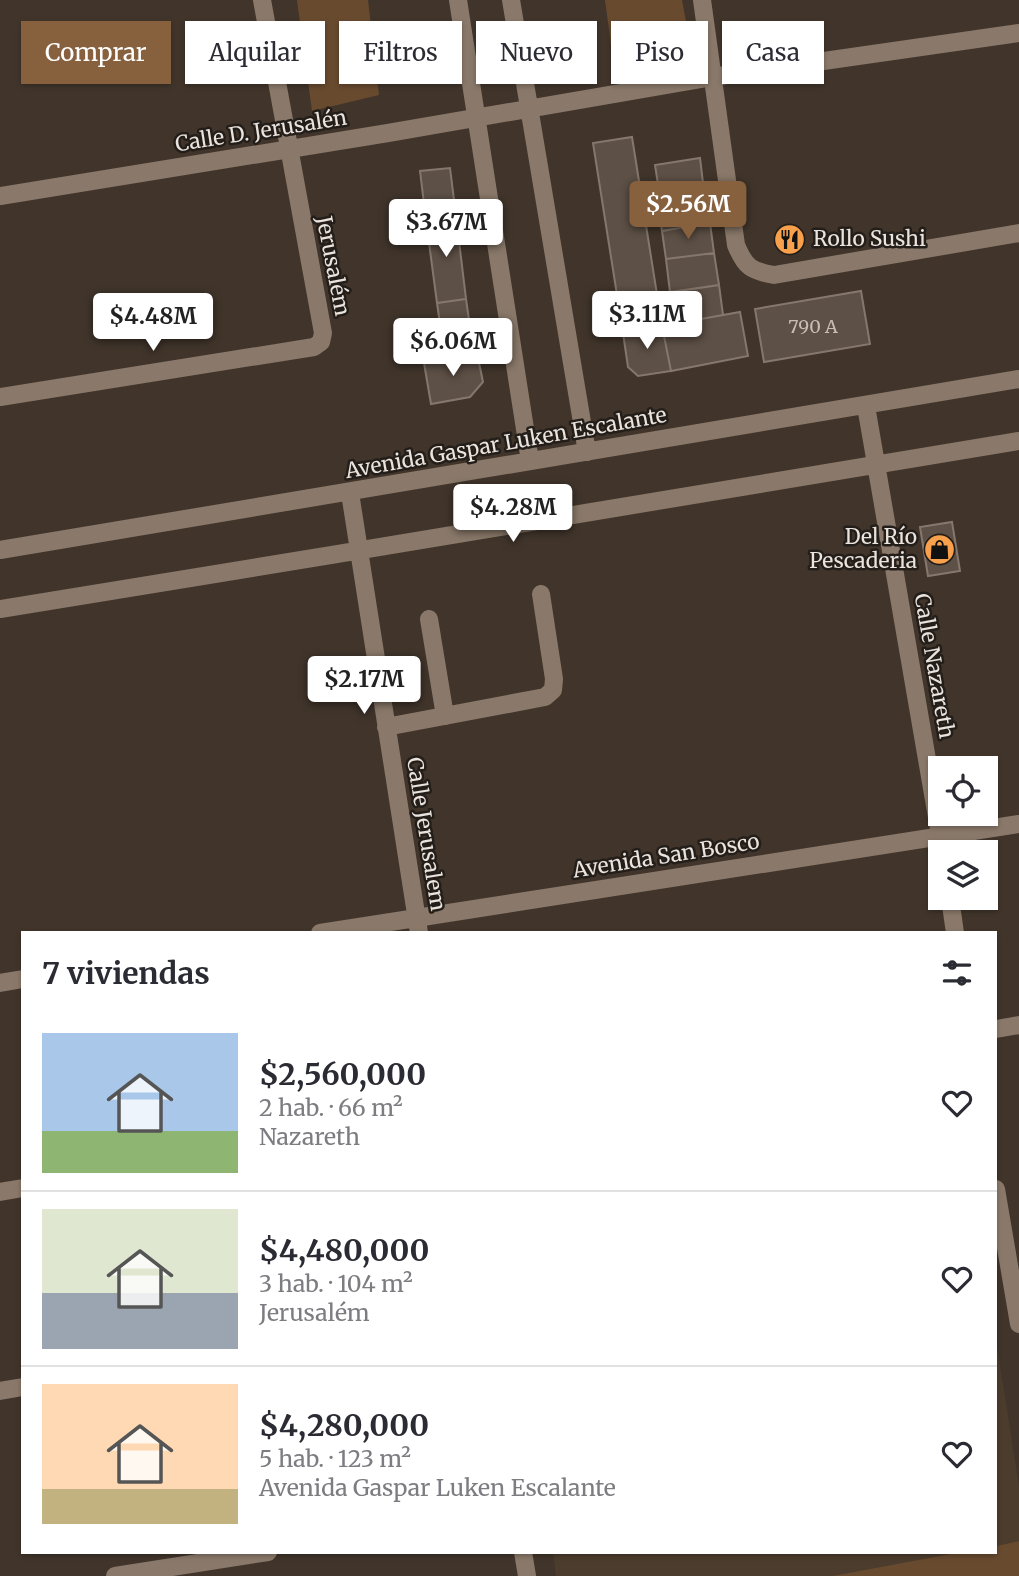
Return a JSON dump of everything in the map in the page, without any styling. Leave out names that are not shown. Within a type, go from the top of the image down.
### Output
[{"type":"street","name":"Jerusalém","points":[[0,397],[314,347],[321,342],[323,333],[262,0]]},
{"type":"street","points":[[458,0],[530,461]]},
{"type":"street","points":[[511,0],[587,452]]},
{"type":"street","points":[[702,0],[736,245],[742,260],[754,271],[774,275],[1019,233]]},
{"type":"street","name":"Calle D. Jerusalén","points":[[0,196],[713,78],[1019,33]]},
{"type":"street","name":"Avenida Gaspar Luken Escalante","points":[[0,550],[1019,379]]},
{"type":"street","name":"Calle Nazareth","points":[[866,406],[940,840]]},
{"type":"street","points":[[0,609],[1019,441]]},
{"type":"street","name":"Calle Jerusalem","points":[[350,493],[418,925]]},
{"type":"street","points":[[386,727],[545,697],[553,690],[554,679],[541,594]]},
{"type":"street","points":[[429,619],[445,716]]},
{"type":"street","name":"Avenida San Bosco","points":[[960,840],[1019,824]]},
{"type":"street","name":"Avenida San Bosco","points":[[344,931],[418,925],[928,847]]},
{"type":"street","points":[[952,910],[955,931]]},
{"type":"street","points":[[0,983],[21,979]]},
{"type":"street","points":[[997,1029],[1019,1025]]},
{"type":"street","points":[[0,1192],[21,1188]]},
{"type":"street","points":[[997,1193],[1006,1232],[1019,1324]]},
{"type":"street","points":[[0,1391],[21,1387]]},
{"type":"street","points":[[116,1576],[255,1554]]},
{"type":"street","points":[[523,1554],[527,1576]]},
{"type":"shaded area","points":[[297,0],[368,0],[370,21],[339,21],[339,84],[378,84],[379,95],[312,111],[308,84],[325,84],[325,21],[300,21]]},
{"type":"shaded area","points":[[605,0],[682,0],[686,21],[611,21],[611,45]]},
{"type":"shaded area","points":[[997,1346],[1019,1486],[1019,1541],[997,1546]]},
{"type":"shaded area","points":[[1019,1541],[1019,1576],[832,1576],[950,1554],[997,1554],[997,1546]]},
{"type":"shaded area","points":[[553,1554],[950,1554],[832,1576],[556,1576]]},
{"type":"building","points":[[632,137],[662,326],[623,333],[593,143]]},
{"type":"building","points":[[700,158],[704,191],[660,197],[655,165]]},
{"type":"building","points":[[450,168],[456,216],[426,220],[420,171]]},
{"type":"building","points":[[704,191],[710,223],[662,231],[657,198]]},
{"type":"building","points":[[456,216],[466,299],[437,303],[426,220]]},
{"type":"building","points":[[710,223],[714,253],[666,259],[662,231]]},
{"type":"building","points":[[714,253],[719,285],[670,292],[666,259]]},
{"type":"building","points":[[719,285],[723,315],[679,323],[673,292]]},
{"type":"building","points":[[861,291],[870,344],[764,362],[755,309]]},
{"type":"building","points":[[466,299],[474,355],[445,359],[437,303]]},
{"type":"building","points":[[740,312],[748,356],[671,371],[662,326]]},
{"type":"building","points":[[662,326],[671,371],[638,376],[628,367],[623,333]]},
{"type":"building","points":[[477,353],[483,382],[470,397],[431,404],[424,363]]},
{"type":"building","name":"Del Río Pescaderia","points":[[952,522],[960,571],[928,576],[920,527]]},
{"type":"place","name":"Rollo Sushi","points":[[790,239]]},
{"type":"place","name":"Del Río Pescaderia","points":[[940,549]]}]
